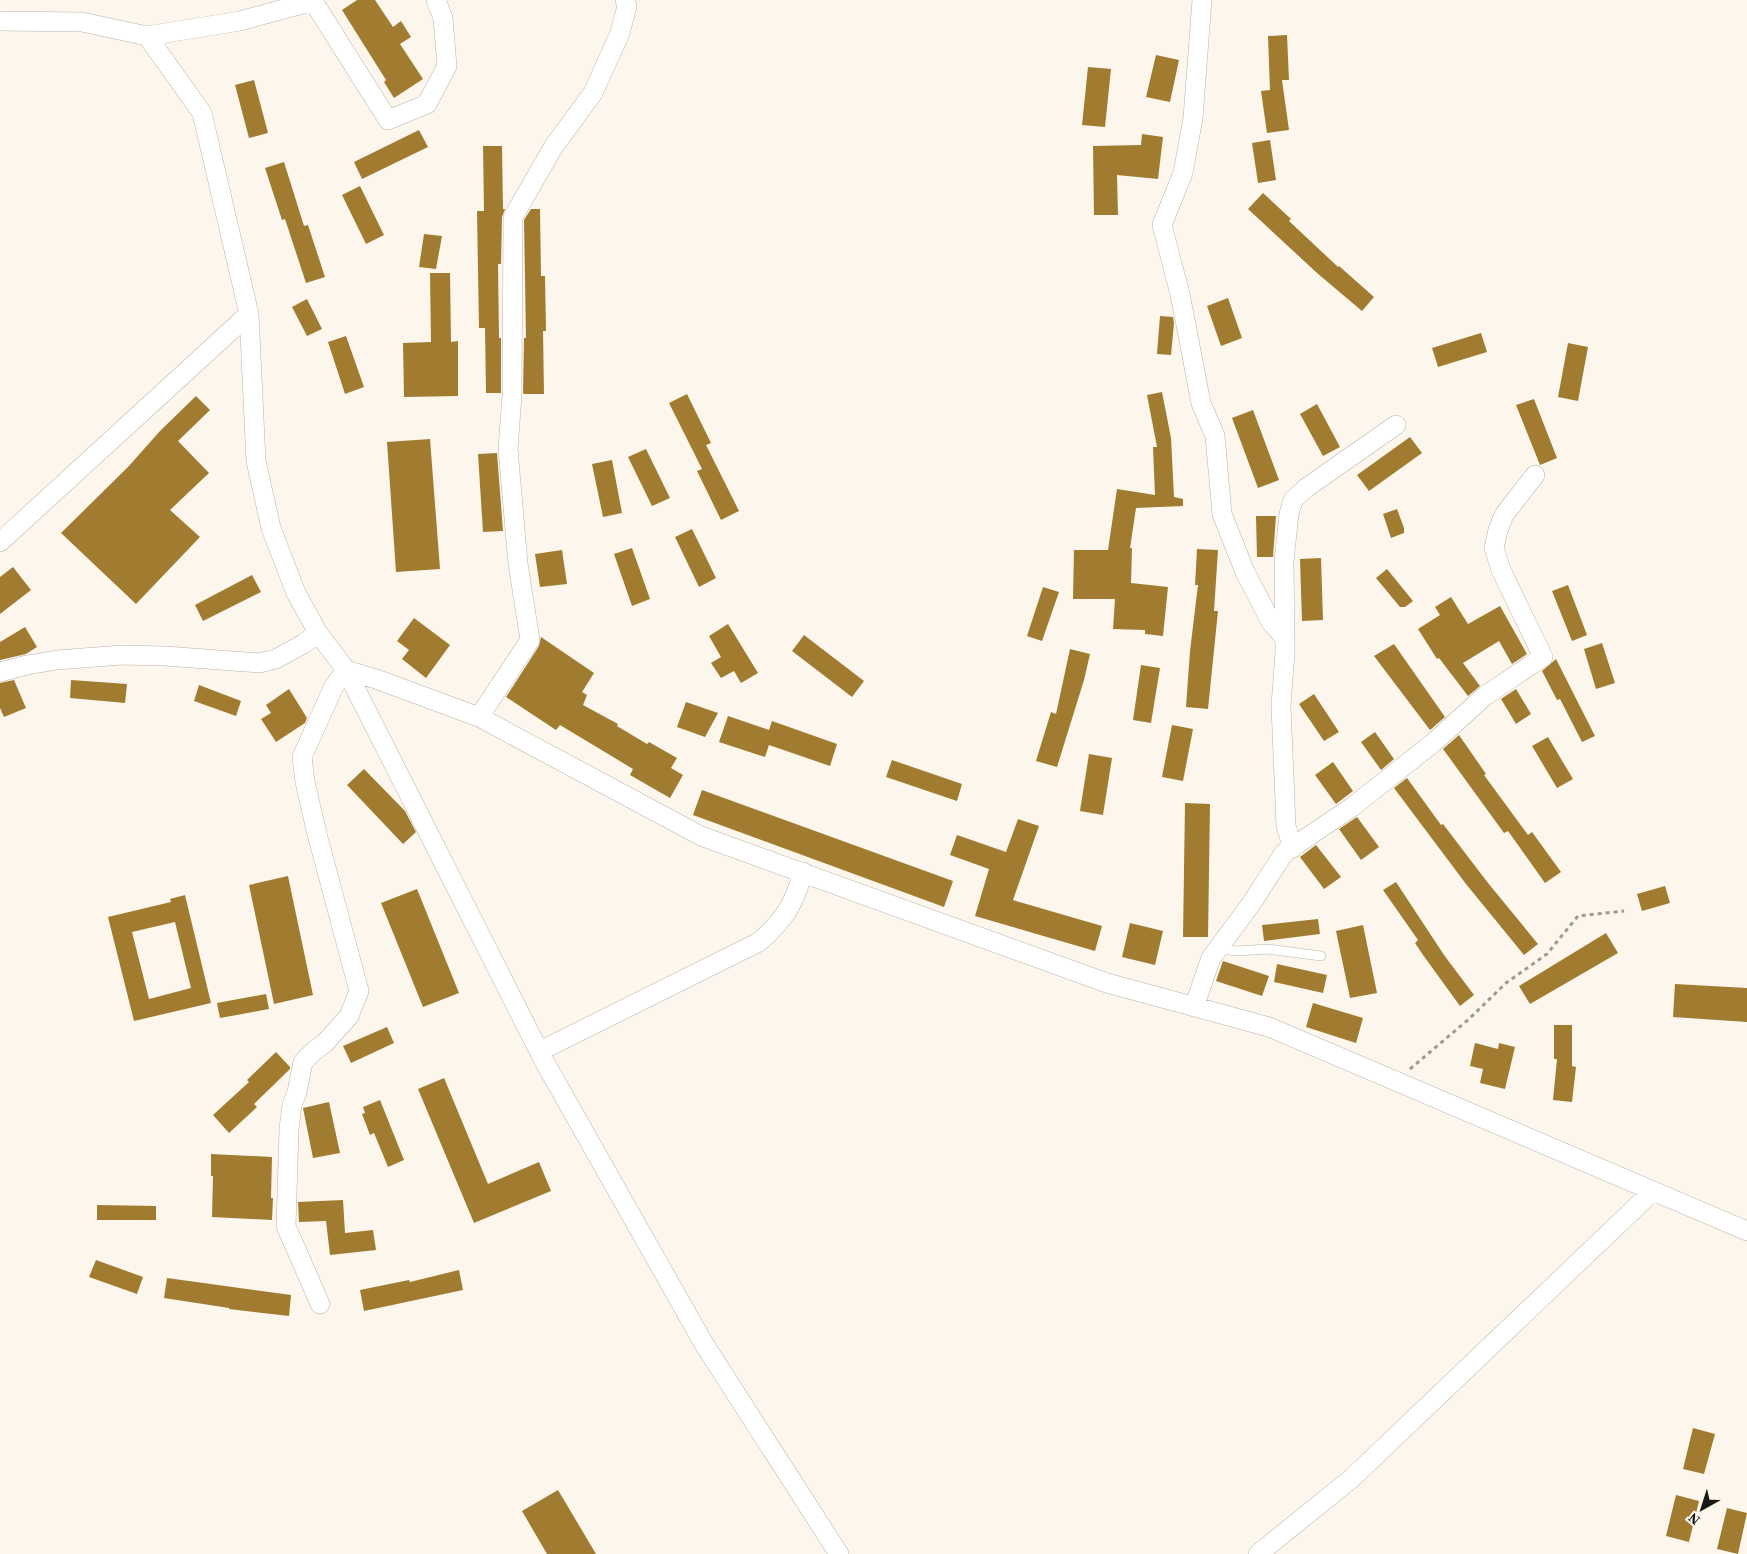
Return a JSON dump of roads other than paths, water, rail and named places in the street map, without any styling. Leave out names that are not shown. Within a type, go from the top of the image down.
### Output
[{"type":"street","points":[[0,22],[82,22],[147,36],[240,21],[312,1],[388,120],[427,104],[447,66],[443,18],[436,0]]},
{"type":"street","points":[[479,717],[530,640],[518,564],[508,449],[512,395],[513,217],[554,146],[593,93],[620,33],[627,6],[625,0]]},
{"type":"street","points":[[1202,0],[1194,118],[1183,173],[1162,225],[1180,294],[1200,403],[1215,436],[1222,514],[1244,572],[1272,622],[1284,637]]},
{"type":"street","points":[[147,36],[202,113],[249,314],[256,462],[271,528],[296,593],[318,633],[346,670],[540,1051],[704,1344],[839,1554]]},
{"type":"street","points":[[0,542],[249,314]]},
{"type":"street","points":[[1293,848],[1286,826],[1281,706],[1284,637],[1284,561],[1289,514],[1293,500],[1306,488],[1396,425]]},
{"type":"street","points":[[1194,1007],[1211,958],[1251,904],[1284,854],[1352,807],[1433,744],[1486,695],[1543,657],[1500,570],[1494,548],[1504,515],[1535,475]]},
{"type":"street","points":[[0,672],[57,660],[121,655],[165,656],[259,664],[276,659],[318,633]]},
{"type":"street","points":[[346,670],[376,679],[479,717],[702,836],[1107,983],[1268,1027],[1747,1231]]},
{"type":"street","points":[[320,1304],[286,1226],[289,1129],[292,1105],[297,1092],[303,1062],[339,1029],[349,1016],[359,991],[317,834],[305,782],[302,756],[334,686],[346,670]]},
{"type":"street","points":[[540,1051],[759,942],[774,929],[790,910],[803,872]]},
{"type":"street","points":[[1258,1554],[1351,1479],[1652,1192]]},
{"type":"lane","points":[[1218,949],[1237,951],[1267,949],[1321,956]]}]
